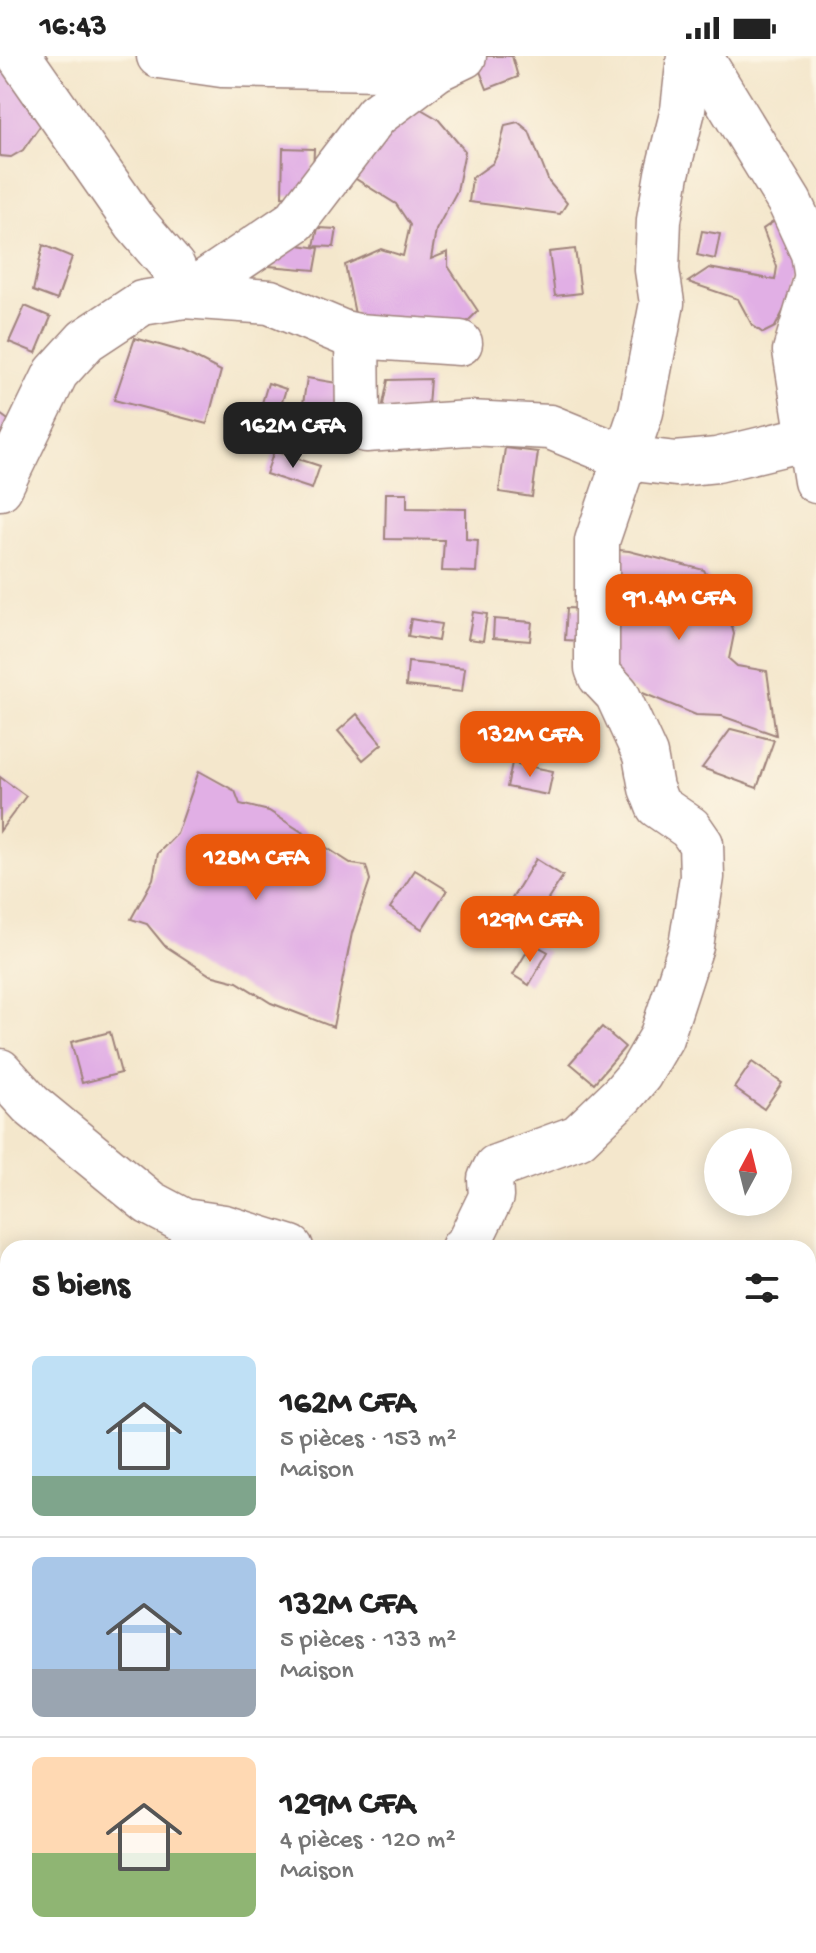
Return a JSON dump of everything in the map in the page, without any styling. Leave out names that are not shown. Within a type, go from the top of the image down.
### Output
[{"type":"street","points":[[19,56],[136,224],[173,267],[184,296]]},
{"type":"street","points":[[159,56],[222,65],[337,66],[450,62]]},
{"type":"street","points":[[470,1240],[491,1197],[490,1179],[496,1167],[578,1137],[640,1074],[661,1038],[691,946],[702,877],[701,844],[690,828],[658,806],[645,755],[617,694],[600,676],[597,668],[597,541],[641,412],[662,303],[657,270],[659,220],[683,110],[689,56]]},
{"type":"street","points":[[700,56],[790,203],[813,253],[816,272]]},
{"type":"street","points":[[184,296],[295,221],[376,115],[450,62]]},
{"type":"street","points":[[337,66],[376,115]]},
{"type":"street","points":[[816,280],[795,351],[813,436],[816,481]]},
{"type":"street","points":[[0,488],[56,373],[86,340],[142,303],[184,296],[270,302],[357,336],[460,343]]},
{"type":"street","points":[[357,336],[358,417],[360,425],[366,430],[469,423],[550,427],[626,458],[676,464],[717,460],[813,436]]},
{"type":"street","points":[[0,1071],[31,1105],[150,1203],[184,1221],[224,1227],[265,1240]]},
{"type":"building","points":[[474,56],[512,56],[518,77],[487,89]]},
{"type":"building","points":[[0,59],[54,106],[23,150],[11,157],[0,156]]},
{"type":"building","points":[[414,105],[438,119],[465,151],[457,191],[436,230],[431,259],[448,252],[448,266],[478,311],[458,331],[356,319],[345,265],[381,249],[403,256],[410,225],[396,204],[340,169]]},
{"type":"building","points":[[518,122],[529,131],[549,182],[567,203],[560,214],[469,202],[472,178],[493,163],[505,125]]},
{"type":"building","points":[[283,148],[314,149],[312,197],[282,196]]},
{"type":"building","points":[[779,218],[799,264],[788,302],[775,327],[763,333],[752,325],[738,299],[688,282],[709,268],[775,280],[777,267],[763,229]]},
{"type":"building","points":[[318,228],[337,229],[334,247],[314,246]]},
{"type":"building","points":[[702,231],[720,234],[715,259],[697,255]]},
{"type":"building","points":[[278,242],[319,248],[315,270],[269,266]]},
{"type":"building","points":[[43,245],[72,257],[57,300],[33,291]]},
{"type":"building","points":[[575,249],[581,293],[555,296],[549,252]]},
{"type":"building","points":[[25,306],[51,317],[36,353],[9,342]]},
{"type":"building","points":[[135,338],[184,352],[221,371],[207,424],[114,400]]},
{"type":"building","points":[[307,378],[343,384],[337,421],[301,416]]},
{"type":"building","points":[[430,379],[427,420],[381,414],[388,380]]},
{"type":"building","points":[[268,383],[286,389],[280,408],[262,403]]},
{"type":"building","points":[[0,414],[11,422],[0,443]]},
{"type":"building","points":[[505,448],[538,452],[532,497],[499,492]]},
{"type":"building","points":[[274,451],[320,466],[312,489],[266,474]]},
{"type":"building","points":[[386,493],[407,493],[407,508],[466,509],[466,539],[478,540],[476,572],[442,571],[444,540],[385,539]]},
{"type":"building","points":[[609,549],[704,570],[734,634],[729,659],[737,666],[767,671],[776,735],[722,716],[696,715],[609,679]]},
{"type":"building","points":[[567,608],[584,609],[582,641],[565,640]]},
{"type":"building","points":[[473,612],[487,614],[483,641],[468,639]]},
{"type":"building","points":[[411,619],[441,624],[438,641],[408,636]]},
{"type":"building","points":[[494,619],[532,622],[530,641],[493,638]]},
{"type":"building","points":[[408,662],[465,668],[462,692],[406,686]]},
{"type":"building","points":[[357,714],[382,744],[363,760],[338,731]]},
{"type":"building","points":[[731,729],[774,740],[757,788],[702,768]]},
{"type":"building","points":[[512,763],[553,771],[548,795],[507,787]]},
{"type":"building","points":[[199,771],[235,791],[240,804],[269,811],[352,864],[366,866],[370,880],[352,933],[333,1027],[271,1003],[237,982],[210,975],[164,945],[147,924],[131,919],[153,879],[158,853],[177,834]]},
{"type":"building","points":[[0,777],[26,796],[0,831]]},
{"type":"building","points":[[536,859],[563,876],[531,926],[505,910]]},
{"type":"building","points":[[415,870],[447,890],[422,929],[390,908]]},
{"type":"building","points":[[532,943],[548,952],[529,985],[513,975]]},
{"type":"building","points":[[602,1027],[625,1047],[594,1083],[570,1063]]},
{"type":"building","points":[[110,1032],[121,1073],[82,1083],[71,1042]]},
{"type":"building","points":[[752,1062],[782,1083],[764,1109],[734,1088]]}]
